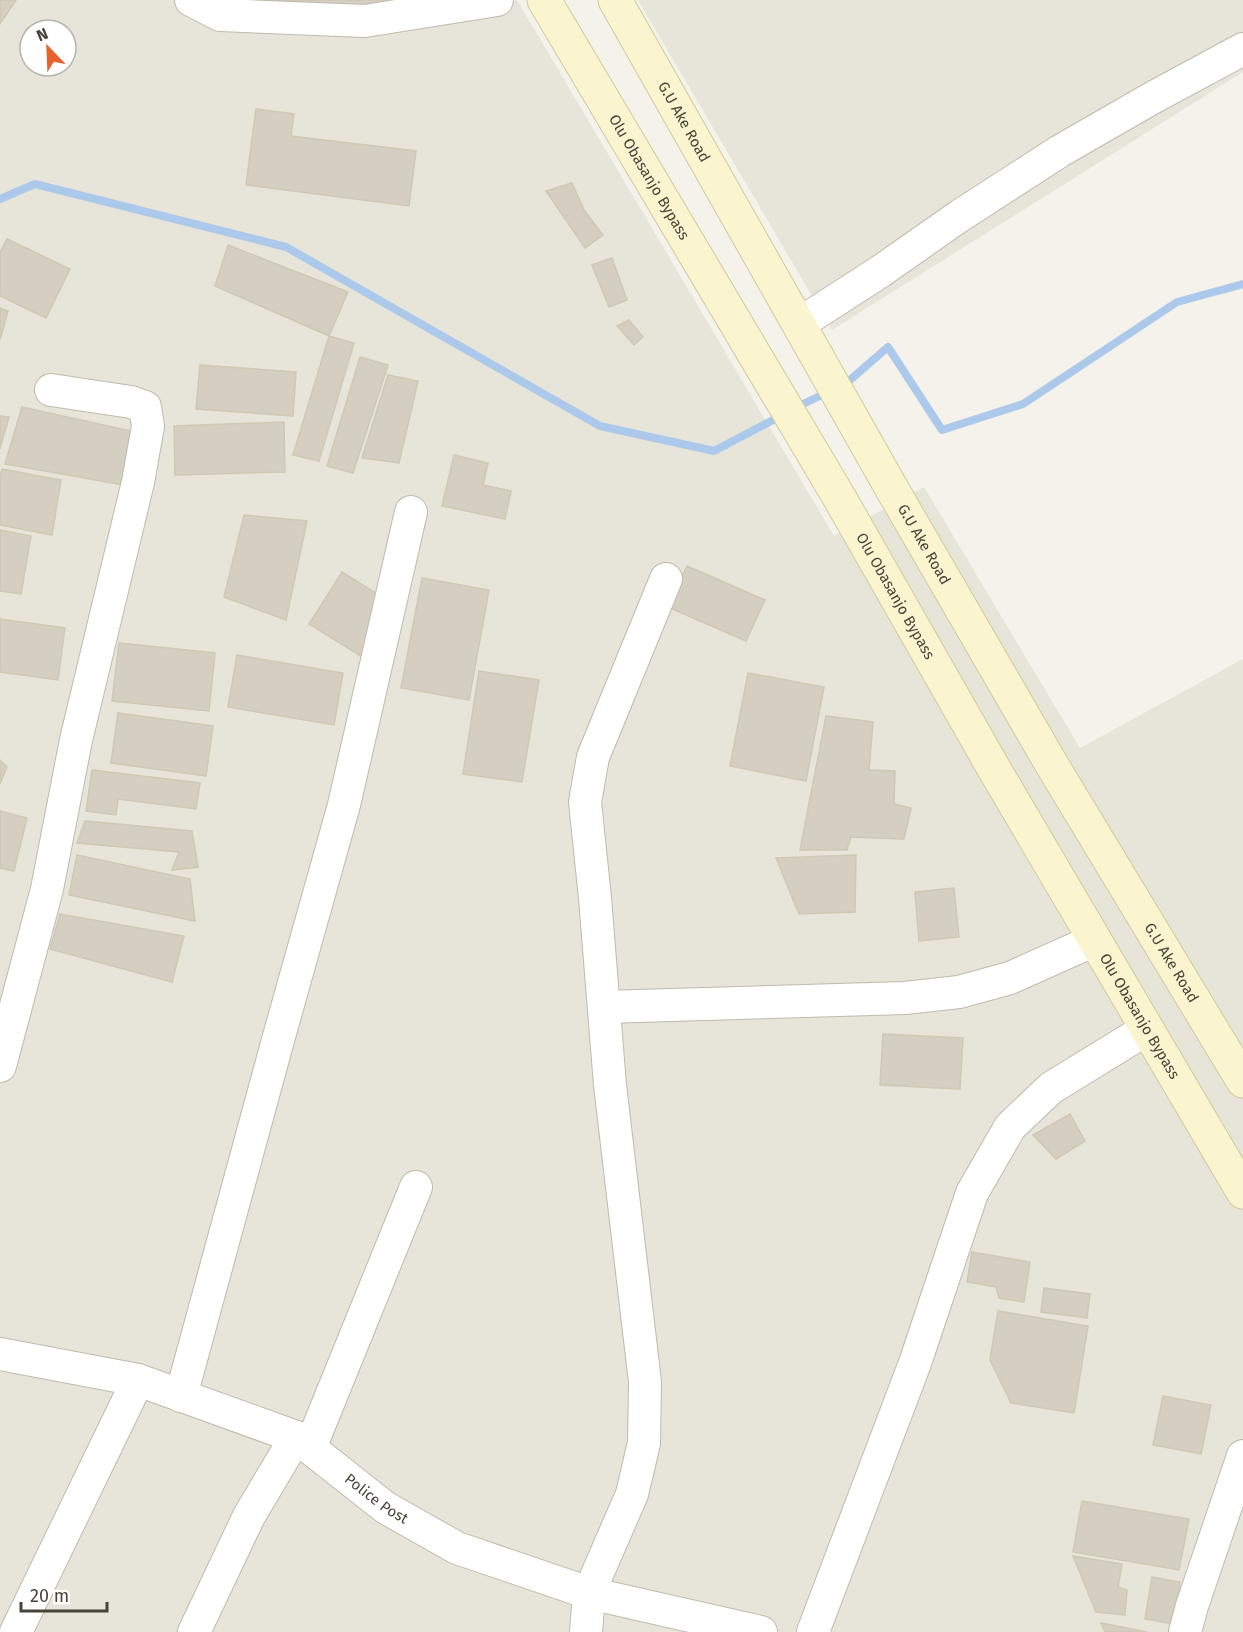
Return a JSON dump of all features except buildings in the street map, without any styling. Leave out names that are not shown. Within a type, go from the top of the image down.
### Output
[{"type":"main road","name":"Olu Obasanjo Bypass","points":[[544,0],[839,497],[993,766],[1243,1192]]},
{"type":"main road","name":"G.U Ake Road","points":[[615,0],[1052,765],[1243,1081]]},
{"type":"street","points":[[190,0],[220,15],[365,21],[497,0]]},
{"type":"street","points":[[799,324],[1060,151],[1243,49]]},
{"type":"street","points":[[0,1066],[47,889],[76,740],[138,482],[148,426],[145,407],[130,402],[51,390]]},
{"type":"street","points":[[181,1396],[344,805],[411,512]]},
{"type":"street","points":[[586,1632],[589,1593],[632,1494],[644,1443],[645,1382],[610,1085],[585,802],[593,757],[666,579]]},
{"type":"street","points":[[604,1007],[905,999],[959,992],[1010,978],[1095,940]]},
{"type":"street","points":[[813,1632],[915,1363],[972,1193],[1010,1127],[1051,1088],[1147,1029]]},
{"type":"street","points":[[194,1632],[249,1516],[303,1442],[416,1187]]},
{"type":"street","name":"Police Post","points":[[0,1354],[138,1380],[303,1442],[386,1508],[457,1548],[589,1593],[761,1632]]},
{"type":"street","points":[[16,1632],[138,1380]]},
{"type":"street","points":[[1185,1632],[1243,1456]]},
{"type":"shaded area","points":[[0,0],[517,0],[834,536],[924,487],[1080,748],[1243,659],[1243,1632],[0,1632]]},
{"type":"shaded area","points":[[638,0],[1243,0],[1243,72],[832,330]]},
{"type":"waterway","points":[[0,199],[35,184],[286,247],[600,426],[714,451],[773,420]]},
{"type":"waterway","points":[[850,380],[888,347],[942,430],[1023,404],[1177,302],[1243,284]]},
{"type":"waterway","points":[[803,404],[820,396]]}]
